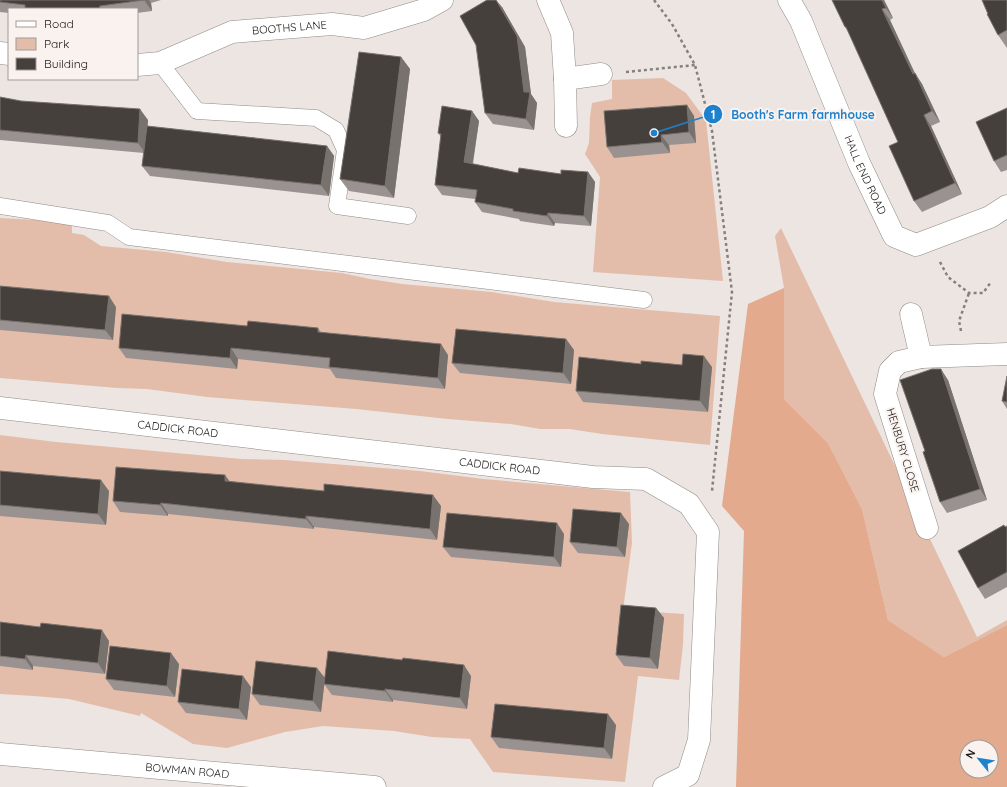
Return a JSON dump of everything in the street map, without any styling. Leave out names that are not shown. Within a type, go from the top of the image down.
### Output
[{"type":"street","name":"BOOTHS LANE","points":[[138,65],[160,63],[232,32],[332,24],[364,28],[424,10],[442,0]]},
{"type":"street","points":[[548,0],[562,33],[566,79],[566,126]]},
{"type":"street","name":"HALL END ROAD","points":[[789,0],[801,21],[859,163],[894,236],[916,245],[990,216],[1007,206]]},
{"type":"street","points":[[566,79],[602,74]]},
{"type":"street","points":[[911,314],[921,357],[1007,354]]},
{"type":"street","name":"HENBURY CLOSE","points":[[921,357],[900,362],[890,371],[885,394],[927,528]]},
{"type":"street","name":"CADDICK ROAD","points":[[0,408],[593,477],[646,479],[689,504],[708,532],[699,740],[688,775],[664,787]]},
{"type":"street","name":"BOWMAN ROAD","points":[[0,754],[375,787]]},
{"type":"lane","points":[[160,63],[197,111],[316,118],[336,130],[345,150],[337,206],[408,216]]},
{"type":"lane","points":[[0,206],[108,223],[129,237],[644,300]]},
{"type":"path","points":[[654,0],[672,24],[695,65],[712,130],[732,292],[712,493]]},
{"type":"path","points":[[602,74],[695,65]]},
{"type":"path","points":[[928,241],[948,278],[969,293],[983,293],[992,282]]},
{"type":"path","points":[[959,321],[969,293]]},
{"type":"green space","points":[[663,78],[686,93],[706,120],[723,281],[593,272],[600,177],[585,154],[589,143],[592,103],[612,99],[612,80]]},
{"type":"green space","points":[[0,218],[36,220],[72,225],[72,233],[84,235],[101,246],[166,252],[227,262],[342,273],[402,284],[492,292],[554,302],[720,316],[710,445],[602,434],[570,429],[540,429],[511,424],[356,409],[207,397],[147,389],[117,388],[0,378]]},
{"type":"green space","points":[[781,228],[977,637],[1007,620],[1007,625],[944,657],[888,620],[862,509],[828,443],[784,399],[784,288],[775,236]]},
{"type":"green space","points":[[0,435],[56,442],[242,459],[284,460],[420,471],[484,479],[630,492],[632,543],[623,610],[684,614],[683,645],[679,680],[638,676],[625,782],[493,772],[470,739],[432,737],[394,731],[323,726],[285,732],[227,748],[193,744],[141,713],[140,716],[69,699],[0,694]]},
{"type":"shaded area","points":[[784,288],[784,399],[828,443],[862,509],[888,620],[944,657],[1007,625],[1007,787],[736,787],[744,531],[722,506],[748,304]]},
{"type":"building","points":[[0,0],[144,0],[100,6],[99,8],[25,8],[25,5],[0,2]]},
{"type":"building","points":[[487,0],[496,0],[517,36],[524,92],[530,92],[526,119],[485,113],[476,45],[460,16]]},
{"type":"building","points":[[832,0],[882,0],[886,8],[882,9],[913,74],[915,73],[932,111],[924,115],[955,183],[914,201],[889,146],[898,142],[846,27]]},
{"type":"building","points":[[982,0],[1007,0],[1007,30],[998,35],[987,14]]},
{"type":"building","points":[[359,52],[401,57],[385,186],[340,179]]},
{"type":"building","points":[[0,97],[21,101],[140,109],[138,143],[0,130]]},
{"type":"building","points":[[687,105],[689,132],[661,135],[662,142],[607,147],[604,111]]},
{"type":"building","points":[[442,106],[472,111],[464,162],[518,173],[519,168],[561,174],[561,170],[588,172],[584,216],[548,213],[547,216],[513,211],[513,209],[475,202],[477,190],[435,185],[441,134],[438,133]]},
{"type":"building","points":[[1007,108],[1007,155],[994,161],[976,122]]},
{"type":"building","points":[[147,126],[327,146],[321,185],[142,166]]},
{"type":"building","points":[[0,286],[109,296],[105,330],[0,320]]},
{"type":"building","points":[[122,314],[247,326],[248,321],[318,328],[318,332],[441,344],[438,378],[329,367],[330,358],[231,348],[230,358],[119,348]]},
{"type":"building","points":[[456,329],[566,339],[563,373],[452,363]]},
{"type":"building","points":[[683,354],[704,356],[700,401],[576,391],[579,357],[641,364],[641,361],[682,365]]},
{"type":"building","points":[[932,369],[941,369],[980,489],[940,502],[923,452],[925,451],[900,380]]},
{"type":"building","points":[[1007,376],[1007,402],[1002,401]]},
{"type":"building","points":[[116,467],[225,475],[225,481],[324,491],[324,484],[433,495],[430,529],[306,516],[306,519],[161,503],[160,505],[113,501]]},
{"type":"building","points":[[0,471],[101,480],[98,514],[0,505]]},
{"type":"building","points":[[573,509],[621,513],[617,547],[570,542]]},
{"type":"building","points":[[447,513],[557,523],[554,557],[443,547]]},
{"type":"building","points":[[1004,525],[1005,527],[1007,526],[1007,572],[978,588],[958,551]]},
{"type":"building","points":[[621,605],[656,608],[650,658],[616,655]]},
{"type":"building","points":[[0,622],[40,627],[41,623],[102,630],[98,663],[26,655],[25,659],[0,656]]},
{"type":"building","points":[[110,646],[171,653],[167,686],[106,679]]},
{"type":"building","points":[[328,651],[402,660],[403,658],[464,665],[460,698],[385,689],[385,691],[324,684]]},
{"type":"building","points":[[256,661],[317,668],[313,701],[252,694]]},
{"type":"building","points":[[182,669],[243,676],[239,709],[178,702]]},
{"type":"building","points":[[495,704],[608,714],[604,748],[491,737]]},
{"type":"place","name":"Booth's Farm farmhouse","points":[[654,133]]}]
